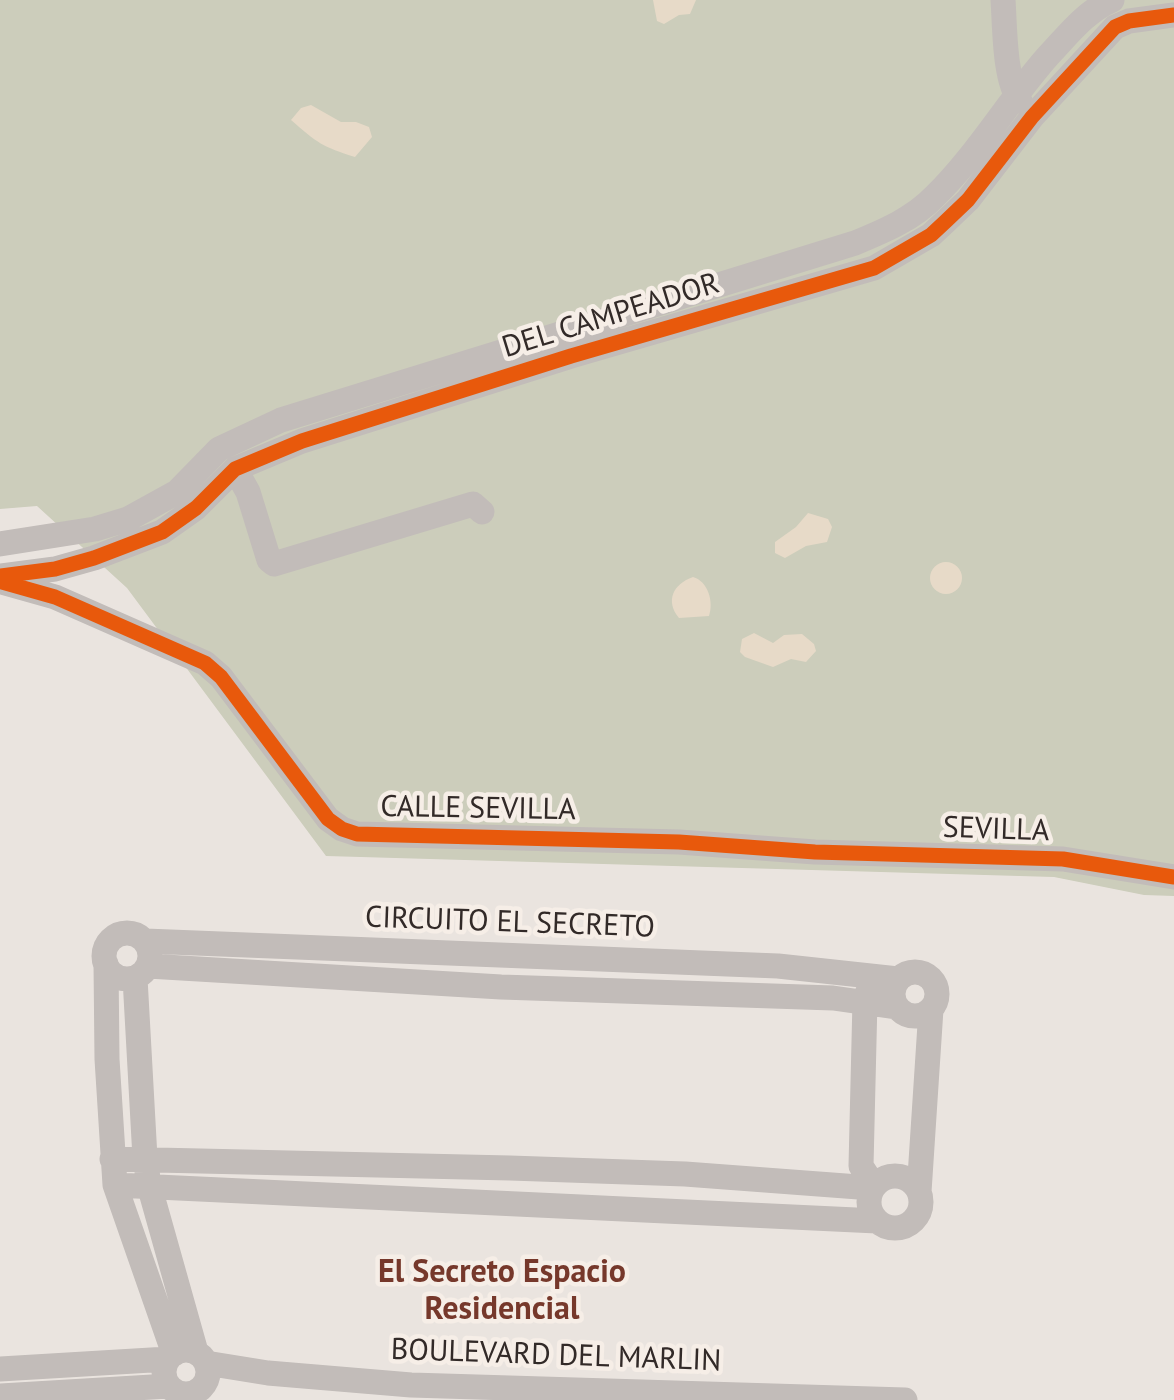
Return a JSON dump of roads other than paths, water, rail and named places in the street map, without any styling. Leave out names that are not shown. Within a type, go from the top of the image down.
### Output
[{"type":"street","points":[[1003,0],[1014,94],[1032,117]]},
{"type":"street","points":[[1099,2],[1115,27],[1129,21],[1174,15]]},
{"type":"street","name":"DEL CAMPEADOR","points":[[0,544],[95,529],[128,519],[176,492],[219,449],[242,436],[319,407],[890,229],[935,197],[1014,94],[1099,2]]},
{"type":"street","name":"DEL CAMPEADOR","points":[[0,579],[94,558],[162,532],[196,508],[235,469],[302,442],[783,292],[874,268],[931,235],[968,200],[1032,117],[1115,27]]},
{"type":"street","points":[[776,266],[783,292]]},
{"type":"street","points":[[438,370],[445,396]]},
{"type":"street","points":[[235,469],[248,492],[269,560],[274,564],[473,504],[482,512]]},
{"type":"street","points":[[41,538],[56,569],[54,597]]},
{"type":"street","name":"CALLE SEVILLA","points":[[0,579],[54,597],[205,663],[221,677],[328,819],[342,829],[357,834],[662,841],[814,852]]},
{"type":"street","name":"SEVILLA","points":[[814,852],[1063,860],[1174,877]]},
{"type":"street","points":[[186,1357],[145,1158],[143,962],[129,933],[112,939],[106,946],[115,1186],[186,1357],[208,1373],[196,1394]]},
{"type":"street","points":[[501,987],[502,956]]},
{"type":"street","name":"CIRCUITO EL SECRETO","points":[[143,962],[502,956],[778,966],[869,988],[896,1007]]},
{"type":"street","points":[[106,964],[118,977],[143,962]]},
{"type":"street","name":"CIRCUITO EL SECRETO","points":[[143,962],[501,987],[869,988],[898,979]]},
{"type":"street","points":[[869,988],[862,1166],[873,1187],[870,1211],[887,1227],[910,1223],[921,1204],[931,1009],[936,991],[926,975],[907,973],[898,979],[892,998],[896,1007],[913,1016],[931,1009]]},
{"type":"street","points":[[112,1159],[685,1174],[873,1187],[893,1176],[913,1183],[919,1192]]},
{"type":"street","points":[[508,1202],[510,1168]]},
{"type":"street","points":[[115,1186],[877,1221]]},
{"type":"street","points":[[186,1357],[164,1368],[196,1394]]},
{"type":"street","name":"BOULEVARD DEL MARLIN","points":[[0,1369],[186,1357],[331,1378],[444,1386],[900,1400]]},
{"type":"street","points":[[46,1366],[50,1393]]},
{"type":"street","points":[[331,1378],[353,1400]]},
{"type":"street","points":[[0,1396],[196,1394]]},
{"type":"district","name":"El Secreto Espacio Residencial","points":[[502,1292]]}]
